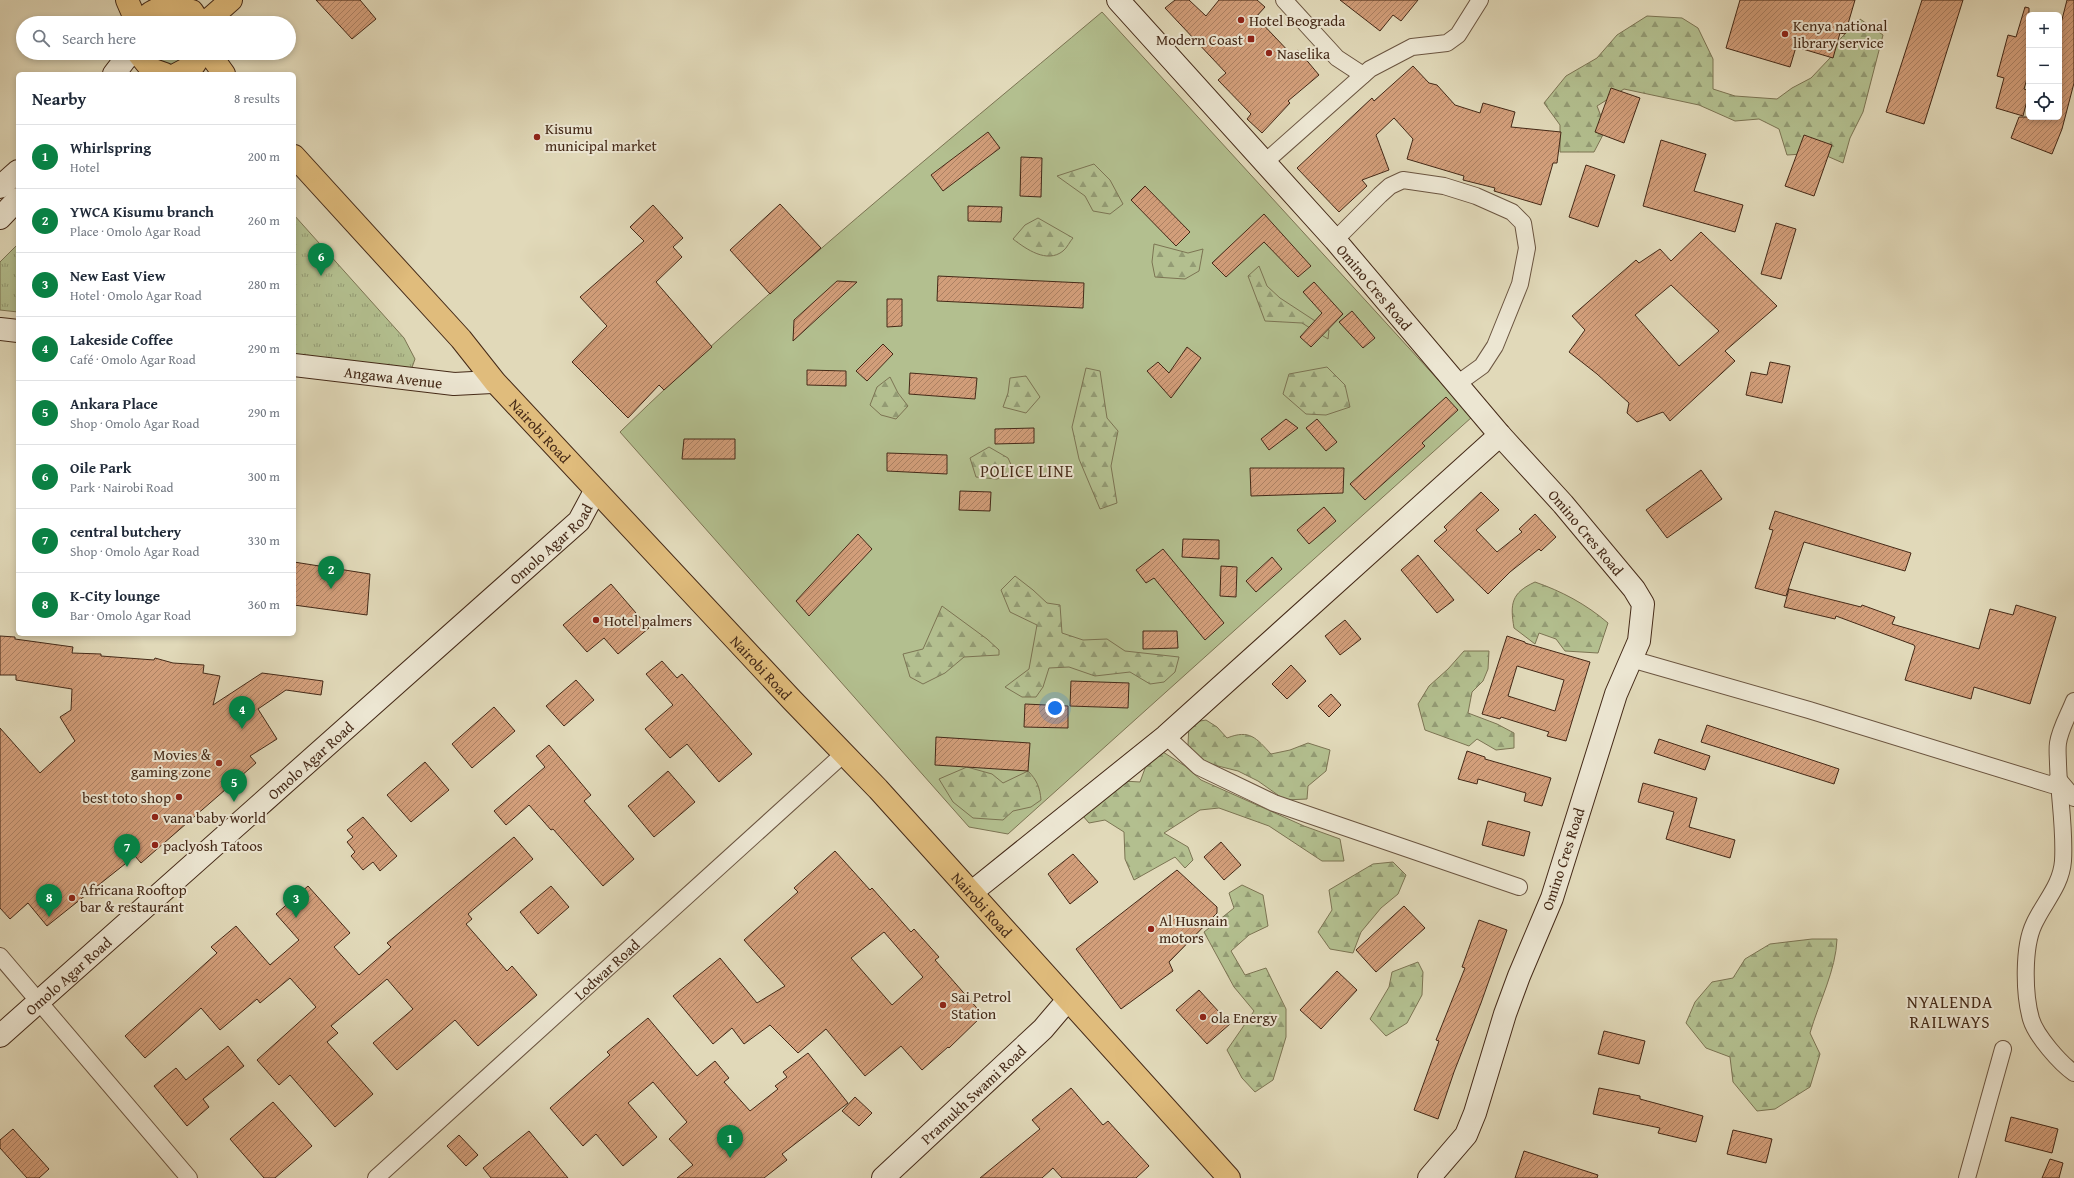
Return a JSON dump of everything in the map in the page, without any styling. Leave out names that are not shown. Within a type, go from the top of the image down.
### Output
[{"type":"highway","points":[[127,0],[134,16]]},
{"type":"highway","points":[[148,16],[152,12],[155,4],[171,6],[201,14],[231,0]]},
{"type":"highway","points":[[143,60],[146,64],[169,72]]},
{"type":"highway","points":[[175,72],[194,65],[197,60]]},
{"type":"highway","points":[[213,60],[222,72]]},
{"type":"highway","name":"Nairobi Road","points":[[296,158],[461,339],[496,382],[972,892],[1229,1178]]},
{"type":"highway","name":"Nairobi Road","points":[[296,167],[434,311],[466,347],[492,382],[544,436],[593,495],[837,760],[912,839],[989,924],[1060,1009],[1102,1051],[1214,1178]]},
{"type":"street","name":"Omino Cres Road","points":[[1118,0],[1335,240],[1500,435],[1563,504],[1634,589],[1643,604],[1639,641],[1616,694],[1552,898],[1519,976],[1505,1014],[1475,1113],[1466,1135],[1429,1178]]},
{"type":"street","points":[[1284,0],[1337,58],[1363,75]]},
{"type":"street","points":[[1264,163],[1363,75],[1392,57],[1412,47],[1448,43],[1458,35],[1480,0]]},
{"type":"street","points":[[116,72],[125,60]]},
{"type":"street","points":[[0,187],[16,173]]},
{"type":"street","points":[[1335,240],[1390,186],[1403,180],[1444,186],[1476,196],[1512,212],[1523,222],[1527,248],[1520,284],[1498,339],[1482,366],[1457,384]]},
{"type":"street","points":[[0,218],[16,201]]},
{"type":"street","points":[[0,329],[16,332]]},
{"type":"street","name":"Angawa Avenue","points":[[296,365],[454,384],[492,382]]},
{"type":"street","points":[[972,892],[1166,736],[1500,435]]},
{"type":"street","name":"Omolo Agar Road","points":[[0,1036],[580,521],[593,495]]},
{"type":"street","points":[[1631,659],[1810,710],[2052,785],[2058,779]]},
{"type":"street","points":[[2074,701],[2058,743],[2058,779],[2063,829],[2063,862],[2060,879],[2034,924],[2026,956],[2028,995],[2032,1020],[2046,1045],[2060,1061],[2074,1073]]},
{"type":"street","points":[[1166,736],[1199,767],[1274,803],[1519,887]]},
{"type":"street","name":"Lodwar Road","points":[[376,1178],[837,760]]},
{"type":"street","points":[[2058,779],[2074,798]]},
{"type":"street","points":[[0,956],[190,1178]]},
{"type":"street","name":"Pramukh Swami Road","points":[[884,1178],[1043,1029],[1060,1009]]},
{"type":"street","points":[[1967,1178],[2003,1049]]},
{"type":"green space","points":[[1102,12],[1472,417],[1008,834],[969,827],[620,432],[737,323],[797,270],[918,166]]},
{"type":"green space","points":[[1647,16],[1682,18],[1698,28],[1713,59],[1713,89],[1735,96],[1777,99],[1792,88],[1811,78],[1830,58],[1841,38],[1860,19],[1883,35],[1863,112],[1850,138],[1843,163],[1820,153],[1787,155],[1779,129],[1759,119],[1735,121],[1699,105],[1624,89],[1597,106],[1606,129],[1594,152],[1560,152],[1560,125],[1544,103],[1566,76],[1597,58],[1617,35]]},
{"type":"green space","points":[[156,60],[191,60],[178,71]]},
{"type":"green space","points":[[1094,164],[1110,180],[1123,204],[1110,214],[1093,211],[1085,196],[1057,176]]},
{"type":"green space","points":[[296,217],[404,338],[415,359],[410,373],[296,355]]},
{"type":"green space","points":[[1038,218],[1073,238],[1066,248],[1057,255],[1044,256],[1037,254],[1013,239],[1025,225]]},
{"type":"green space","points":[[1154,244],[1188,253],[1203,249],[1199,271],[1185,279],[1155,277],[1152,262]]},
{"type":"green space","points":[[16,246],[16,312],[0,310],[0,262]]},
{"type":"green space","points":[[1259,266],[1267,286],[1280,298],[1329,330],[1328,339],[1302,323],[1265,321],[1248,276]]},
{"type":"green space","points":[[1327,367],[1345,385],[1350,407],[1326,415],[1306,414],[1283,394],[1289,374]]},
{"type":"green space","points":[[1086,368],[1100,371],[1107,418],[1118,431],[1111,466],[1117,503],[1100,509],[1079,459],[1072,427]]},
{"type":"green space","points":[[1026,376],[1040,397],[1026,413],[1003,407],[1008,393],[1010,378]]},
{"type":"green space","points":[[890,377],[898,393],[908,406],[896,419],[881,415],[870,405],[877,387]]},
{"type":"green space","points":[[989,447],[1008,458],[1014,471],[997,479],[976,477],[970,458]]},
{"type":"green space","points":[[1015,576],[1047,603],[1060,605],[1062,633],[1083,640],[1107,639],[1125,651],[1179,657],[1175,672],[1164,682],[1150,684],[1130,672],[1095,676],[1069,667],[1049,668],[1043,687],[1036,697],[1022,697],[1005,687],[1029,669],[1037,625],[1010,612],[1001,590]]},
{"type":"green space","points":[[1535,582],[1573,599],[1608,623],[1598,653],[1565,651],[1556,639],[1539,633],[1535,644],[1514,628],[1512,612],[1514,600],[1521,590]]},
{"type":"green space","points":[[942,606],[987,639],[999,650],[999,655],[964,657],[945,673],[923,684],[910,677],[903,654],[923,649]]},
{"type":"green space","points":[[1464,651],[1489,651],[1488,669],[1483,681],[1472,692],[1468,713],[1497,724],[1514,733],[1514,748],[1496,750],[1477,739],[1469,746],[1425,730],[1418,704],[1429,686],[1448,669]]},
{"type":"green space","points":[[1206,720],[1217,727],[1227,738],[1241,734],[1252,737],[1261,743],[1271,754],[1290,750],[1308,743],[1330,750],[1326,771],[1308,786],[1307,799],[1285,800],[1258,781],[1238,771],[1206,763],[1188,745],[1189,723]]},
{"type":"green space","points":[[1163,752],[1185,766],[1201,780],[1304,826],[1340,839],[1344,861],[1322,861],[1269,826],[1219,808],[1200,810],[1164,833],[1188,847],[1193,860],[1185,868],[1175,857],[1134,880],[1125,859],[1124,832],[1105,820],[1089,823],[1083,816],[1124,781],[1140,782],[1147,763]]},
{"type":"green space","points":[[967,767],[992,774],[1003,783],[1028,771],[1038,784],[1041,800],[1031,807],[1013,811],[1003,820],[973,818],[953,802],[939,779]]},
{"type":"green space","points":[[1393,862],[1406,875],[1398,894],[1381,908],[1361,932],[1353,953],[1330,949],[1318,932],[1332,910],[1329,890],[1373,864]]},
{"type":"green space","points":[[1242,885],[1263,895],[1268,926],[1249,935],[1231,951],[1245,975],[1266,968],[1286,1009],[1286,1037],[1273,1080],[1255,1092],[1242,1078],[1227,1050],[1254,1011],[1234,987],[1204,932],[1234,908],[1229,893]]},
{"type":"green space","points":[[1812,939],[1837,939],[1834,962],[1810,1033],[1820,1054],[1810,1087],[1775,1109],[1757,1111],[1733,1082],[1730,1057],[1706,1048],[1686,1023],[1695,1002],[1712,982],[1733,978],[1745,959],[1770,944]]},
{"type":"green space","points":[[1418,962],[1423,972],[1422,995],[1407,1023],[1386,1036],[1370,1019],[1389,987],[1392,972]]},
{"type":"building","points":[[316,0],[360,0],[376,19],[352,39]]},
{"type":"building","points":[[1175,0],[1189,0],[1206,16],[1219,0],[1257,0],[1265,7],[1256,17],[1292,55],[1298,50],[1319,75],[1288,101],[1290,103],[1262,133],[1247,119],[1251,114],[1218,80],[1226,73],[1165,8]]},
{"type":"building","points":[[1340,0],[1418,0],[1401,21],[1393,15],[1380,31]]},
{"type":"building","name":"Kenya national library service","points":[[1740,0],[1855,0],[1845,34],[1840,33],[1833,58],[1796,47],[1790,67],[1726,48]]},
{"type":"building","points":[[1922,0],[1963,0],[1924,124],[1886,112]]},
{"type":"building","points":[[2067,0],[2074,0],[2074,83],[2062,129],[2052,154],[2011,138],[2019,117],[2026,117],[2026,120],[2062,120],[2062,19]]},
{"type":"building","points":[[2025,7],[2029,8],[2029,12],[2026,12],[2026,82],[2024,89],[2026,90],[2026,104],[2023,116],[1996,108],[2004,78],[1997,76],[2008,35],[2016,37]]},
{"type":"building","points":[[1413,66],[1429,83],[1437,85],[1455,105],[1480,113],[1483,103],[1515,112],[1511,127],[1561,132],[1557,163],[1553,163],[1541,205],[1494,191],[1495,188],[1463,180],[1464,176],[1407,159],[1413,139],[1394,118],[1376,135],[1389,170],[1362,180],[1367,186],[1339,212],[1297,168],[1372,98],[1374,101]]},
{"type":"building","points":[[1611,88],[1640,98],[1624,143],[1595,132]]},
{"type":"building","points":[[988,132],[1000,148],[943,191],[931,175]]},
{"type":"building","points":[[1804,135],[1832,145],[1814,196],[1785,186]]},
{"type":"building","points":[[1661,140],[1706,154],[1694,191],[1743,205],[1735,232],[1643,206]]},
{"type":"building","points":[[1021,157],[1042,158],[1041,197],[1020,196]]},
{"type":"building","points":[[1586,165],[1615,175],[1598,227],[1569,217]]},
{"type":"building","points":[[1145,186],[1190,232],[1176,246],[1131,200]]},
{"type":"building","points":[[780,204],[821,248],[770,294],[730,250]]},
{"type":"building","points":[[653,205],[683,238],[673,247],[682,257],[656,282],[712,347],[664,390],[659,385],[628,418],[572,362],[607,326],[580,297],[644,241],[630,227]]},
{"type":"building","points":[[968,206],[1002,207],[1001,222],[968,221]]},
{"type":"building","points":[[1264,214],[1311,266],[1298,277],[1264,242],[1226,277],[1212,263]]},
{"type":"building","points":[[1776,223],[1796,229],[1781,279],[1761,274]]},
{"type":"building","points":[[1701,232],[1777,306],[1725,351],[1735,361],[1670,421],[1663,412],[1637,422],[1627,413],[1629,403],[1597,374],[1569,352],[1585,330],[1572,316],[1636,260],[1639,263],[1660,249],[1671,261]],"holes":[[[1671,285],[1719,331],[1679,366],[1635,315]]]},
{"type":"building","points":[[938,276],[1084,283],[1083,308],[937,301]]},
{"type":"building","points":[[837,281],[857,282],[793,341],[794,320]]},
{"type":"building","points":[[1314,282],[1343,314],[1311,347],[1300,337],[1322,313],[1303,292]]},
{"type":"building","points":[[887,299],[902,299],[902,326],[887,327]]},
{"type":"building","points":[[1352,311],[1375,338],[1363,348],[1339,322]]},
{"type":"building","points":[[883,344],[893,354],[867,381],[856,371]]},
{"type":"building","points":[[1187,347],[1201,358],[1171,398],[1147,371],[1158,362],[1169,373]]},
{"type":"building","points":[[1770,362],[1790,366],[1782,403],[1746,395],[1751,372],[1767,375]]},
{"type":"building","points":[[807,370],[846,371],[846,386],[807,385]]},
{"type":"building","points":[[910,373],[977,378],[975,399],[909,394]]},
{"type":"building","points":[[1446,397],[1458,410],[1422,443],[1425,446],[1365,500],[1350,484]]},
{"type":"building","points":[[1286,419],[1298,428],[1269,450],[1261,439]]},
{"type":"building","points":[[1317,419],[1337,442],[1326,451],[1306,428]]},
{"type":"building","points":[[1034,428],[1034,443],[995,444],[995,429]]},
{"type":"building","points":[[684,439],[735,439],[735,459],[682,459]]},
{"type":"building","points":[[887,453],[947,455],[947,474],[887,471]]},
{"type":"building","points":[[1250,468],[1344,468],[1343,493],[1251,496]]},
{"type":"building","points":[[1701,470],[1722,499],[1667,538],[1646,510]]},
{"type":"building","points":[[960,491],[991,492],[990,511],[959,510]]},
{"type":"building","points":[[1481,492],[1499,510],[1476,530],[1497,552],[1522,532],[1519,529],[1535,514],[1556,537],[1541,551],[1539,549],[1510,572],[1488,594],[1434,541],[1447,530],[1444,527]]},
{"type":"building","points":[[1324,507],[1336,521],[1309,544],[1297,530]]},
{"type":"building","points":[[1775,511],[1911,553],[1905,571],[1804,542],[1786,596],[1755,588],[1773,530],[1769,529]]},
{"type":"building","points":[[858,534],[872,549],[809,616],[796,601]]},
{"type":"building","points":[[1183,539],[1219,540],[1219,559],[1182,557]]},
{"type":"building","points":[[1163,549],[1224,623],[1205,640],[1154,578],[1146,583],[1136,570]]},
{"type":"building","points":[[1418,555],[1454,600],[1437,613],[1401,570]]},
{"type":"building","points":[[1272,557],[1282,569],[1256,592],[1246,581]]},
{"type":"building","points":[[296,562],[370,574],[367,615],[296,605]]},
{"type":"building","points":[[1221,566],[1237,567],[1236,597],[1220,596]]},
{"type":"building","points":[[611,584],[649,628],[618,654],[604,638],[587,652],[563,625]]},
{"type":"building","points":[[1789,589],[1861,607],[1862,605],[1895,617],[1892,624],[1979,649],[1990,609],[2013,615],[2016,605],[2056,617],[2030,704],[1974,687],[1971,699],[1905,680],[1915,647],[1914,645],[1836,616],[1835,619],[1784,607]]},
{"type":"building","points":[[1345,620],[1361,639],[1340,655],[1325,636]]},
{"type":"building","points":[[1143,631],[1177,631],[1178,648],[1143,649]]},
{"type":"building","points":[[0,636],[15,637],[15,639],[73,647],[72,653],[101,654],[101,656],[154,660],[155,658],[173,663],[204,665],[203,673],[220,676],[213,705],[262,673],[323,681],[321,695],[286,690],[258,709],[277,739],[250,756],[256,763],[141,863],[135,856],[47,926],[28,903],[10,919],[0,908],[0,728],[40,773],[75,741],[60,717],[71,710],[72,689],[16,680],[16,675],[0,675]]},
{"type":"building","points":[[1507,636],[1525,643],[1590,662],[1566,741],[1547,736],[1549,732],[1501,717],[1500,719],[1482,714]],"holes":[[[1517,666],[1564,680],[1555,711],[1508,696]]]},
{"type":"building","points":[[662,661],[677,678],[682,674],[752,754],[719,782],[687,744],[670,758],[645,729],[673,705],[646,674]]},
{"type":"building","points":[[1291,665],[1306,681],[1287,699],[1272,684]]},
{"type":"building","points":[[576,680],[594,700],[564,726],[546,706]]},
{"type":"building","points":[[1071,681],[1129,683],[1128,708],[1070,706]]},
{"type":"building","points":[[1331,694],[1341,705],[1329,717],[1318,706]]},
{"type":"building","points":[[1025,704],[1068,706],[1068,728],[1024,727]]},
{"type":"building","points":[[494,707],[515,731],[472,768],[452,744]]},
{"type":"building","points":[[1707,725],[1839,769],[1834,784],[1701,742]]},
{"type":"building","points":[[936,737],[1030,743],[1028,771],[935,765]]},
{"type":"building","points":[[1659,739],[1710,756],[1705,770],[1654,753]]},
{"type":"building","points":[[549,745],[591,795],[584,801],[634,859],[603,886],[553,829],[551,830],[529,805],[506,825],[494,811],[545,767],[536,756]]},
{"type":"building","points":[[1467,751],[1485,757],[1485,759],[1551,778],[1542,806],[1524,801],[1526,793],[1478,779],[1477,784],[1458,779]]},
{"type":"building","points":[[425,762],[449,790],[411,822],[387,795]]},
{"type":"building","points":[[668,771],[695,802],[654,837],[628,806]]},
{"type":"building","points":[[1643,783],[1697,798],[1689,827],[1735,840],[1730,858],[1666,839],[1674,812],[1638,802]]},
{"type":"building","points":[[363,817],[397,856],[380,871],[373,862],[363,870],[351,856],[355,852],[347,842],[353,837],[347,830]]},
{"type":"building","points":[[1488,821],[1530,832],[1524,856],[1482,845]]},
{"type":"building","points":[[514,837],[533,859],[468,914],[472,919],[466,924],[507,971],[512,966],[537,995],[478,1046],[455,1020],[397,1070],[373,1043],[413,1009],[387,979],[331,1026],[338,1033],[327,1042],[373,1094],[335,1127],[290,1075],[279,1085],[257,1060],[316,1007],[290,978],[260,1003],[257,999],[220,1030],[201,1008],[145,1058],[125,1036],[217,953],[211,947],[236,926],[270,965],[299,940],[276,914],[308,886],[350,933],[334,947],[359,975],[391,947],[387,943]]},
{"type":"building","points":[[1221,842],[1241,865],[1224,880],[1204,857]]},
{"type":"building","points":[[835,851],[870,890],[872,888],[911,932],[914,929],[939,957],[935,960],[983,1015],[949,1048],[948,1047],[922,1070],[901,1046],[865,1076],[826,1029],[798,1053],[770,1025],[744,1044],[732,1028],[713,1044],[673,996],[720,958],[757,1003],[785,986],[744,940],[798,892],[794,888]],"holes":[[[884,932],[923,977],[892,1005],[851,958]]]},
{"type":"building","points":[[1073,854],[1098,882],[1070,904],[1048,874]]},
{"type":"building","name":"Al Husnain motors","points":[[1177,870],[1217,907],[1217,913],[1169,962],[1173,971],[1121,1009],[1076,949]]},
{"type":"building","points":[[551,886],[569,907],[538,934],[520,912]]},
{"type":"building","points":[[1404,906],[1425,928],[1376,972],[1356,950]]},
{"type":"building","points":[[1479,920],[1507,930],[1438,1119],[1414,1110],[1439,1041],[1436,1040],[1465,968],[1462,967]]},
{"type":"building","points":[[1337,971],[1357,990],[1321,1029],[1300,1010]]},
{"type":"building","name":"ola Energy","points":[[1199,990],[1230,1024],[1207,1044],[1176,1010]]},
{"type":"building","points":[[648,1018],[697,1076],[715,1061],[729,1078],[724,1082],[750,1111],[778,1089],[775,1086],[787,1077],[783,1072],[808,1053],[848,1103],[782,1154],[787,1160],[764,1178],[677,1178],[693,1165],[669,1139],[687,1122],[653,1082],[628,1103],[657,1137],[623,1166],[596,1134],[583,1146],[550,1108],[610,1055],[607,1052]]},
{"type":"building","points":[[1604,1031],[1645,1041],[1639,1064],[1598,1054]]},
{"type":"building","points":[[228,1046],[244,1066],[203,1099],[209,1107],[187,1126],[154,1086],[176,1068],[186,1080]]},
{"type":"building","points":[[1071,1088],[1103,1125],[1108,1121],[1149,1166],[1136,1178],[1062,1178],[1053,1168],[1042,1178],[980,1178],[1040,1129],[1032,1120]]},
{"type":"building","points":[[1599,1088],[1640,1096],[1640,1099],[1703,1116],[1696,1142],[1658,1133],[1660,1128],[1593,1114]]},
{"type":"building","points":[[855,1097],[872,1113],[859,1126],[842,1111]]},
{"type":"building","points":[[273,1102],[312,1146],[275,1178],[264,1178],[230,1139]]},
{"type":"building","points":[[2011,1117],[2058,1129],[2052,1153],[2005,1141]]},
{"type":"building","points":[[13,1129],[49,1169],[39,1178],[27,1178],[0,1148],[0,1140]]},
{"type":"building","points":[[1733,1130],[1772,1139],[1766,1163],[1727,1154]]},
{"type":"building","points":[[529,1131],[568,1178],[491,1178],[483,1168]]},
{"type":"building","points":[[459,1135],[478,1155],[466,1166],[447,1146]]},
{"type":"building","points":[[1524,1151],[1598,1175],[1597,1178],[1515,1178]]},
{"type":"building","points":[[2050,1159],[2063,1163],[2059,1178],[2042,1178]]},
{"type":"place","name":"Hotel Beograda","points":[[1241,20]]},
{"type":"place","name":"Kenya national library service","points":[[1785,34]]},
{"type":"place","name":"Modern Coast","points":[[1251,39]]},
{"type":"place","name":"Naselika","points":[[1269,53]]},
{"type":"place","name":"Kisumu municipal market","points":[[537,137]]},
{"type":"place","name":"Oile Park","points":[[321,276]]},
{"type":"place","name":"YWCA Kisumu branch","points":[[331,589]]},
{"type":"place","name":"Hotel palmers","points":[[596,620]]},
{"type":"place","name":"Lakeside Coffee","points":[[242,729]]},
{"type":"place","name":"Movies & gaming zone","points":[[219,763]]},
{"type":"place","name":"best toto shop","points":[[179,797]]},
{"type":"place","name":"Ankara Place","points":[[234,802]]},
{"type":"place","name":"vana baby world","points":[[155,817]]},
{"type":"place","name":"paclyosh Tatoos","points":[[155,845]]},
{"type":"place","name":"central butchery","points":[[127,867]]},
{"type":"place","name":"Africana Rooftop bar & restaurant","points":[[72,898]]},
{"type":"place","name":"K-City lounge","points":[[49,917]]},
{"type":"place","name":"New East View","points":[[296,918]]},
{"type":"place","name":"Al Husnain motors","points":[[1151,929]]},
{"type":"place","name":"Sai Petrol Station","points":[[943,1005]]},
{"type":"place","name":"ola Energy","points":[[1203,1017]]},
{"type":"place","name":"Whirlspring","points":[[730,1158]]},
{"type":"district","name":"POLICE LINE","points":[[1027,471]]},
{"type":"district","name":"NYALENDA RAILWAYS","points":[[1950,1011]]}]
